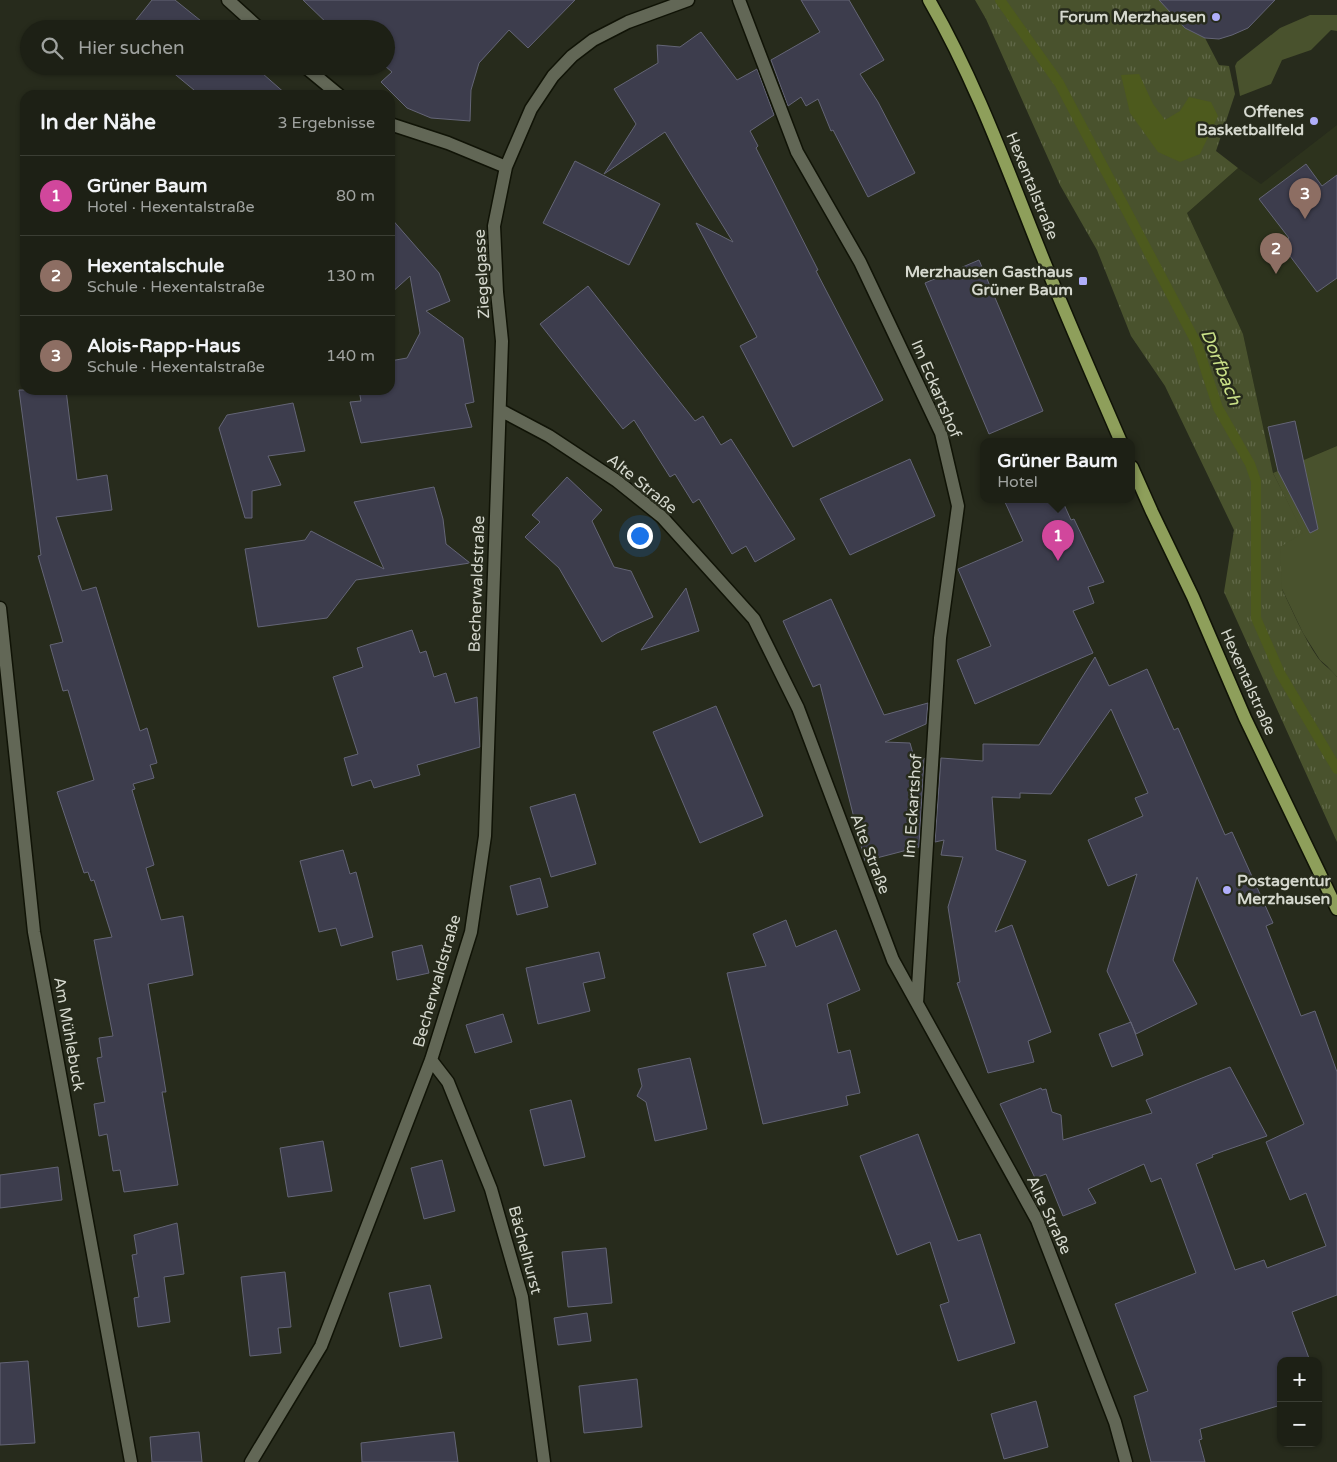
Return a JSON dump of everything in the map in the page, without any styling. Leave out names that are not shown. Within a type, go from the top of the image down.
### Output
[{"type":"main road","name":"Hexentalstraße","points":[[929,0],[949,35],[986,116],[1058,298],[1119,438]]},
{"type":"main road","name":"Hexentalstraße","points":[[1135,474],[1193,597],[1245,718],[1337,908]]},
{"type":"street","points":[[228,0],[250,20]]},
{"type":"street","name":"Ziegelgasse","points":[[500,410],[502,341],[497,292],[494,226],[506,167],[531,109],[553,76],[572,56],[593,40],[628,22],[688,0]]},
{"type":"street","name":"Im Eckartshof","points":[[739,0],[796,152],[860,262],[941,433],[958,506],[940,638],[917,1003]]},
{"type":"street","points":[[315,75],[333,90]]},
{"type":"street","points":[[395,126],[448,143],[506,167]]},
{"type":"street","name":"Alte Straße","points":[[500,410],[556,441],[618,481],[662,518],[754,619],[798,708],[893,960],[1037,1220],[1115,1422],[1126,1462]]},
{"type":"street","name":"Becherwaldstraße","points":[[251,1462],[321,1346],[431,1060],[471,932],[485,836],[500,410]]},
{"type":"street","name":"Am Mühlebuck","points":[[0,608],[34,932],[131,1462]]},
{"type":"street","name":"Bächelhurst","points":[[431,1060],[448,1082],[491,1189],[522,1297],[544,1462]]},
{"type":"shaded area","points":[[1139,74],[1153,104],[1165,120],[1180,111],[1189,97],[1211,102],[1218,116],[1200,154],[1180,162],[1158,152],[1130,113],[1121,75]]},
{"type":"shaded area","points":[[1337,125],[1337,446],[1273,473],[1243,334],[1187,213],[1238,168],[1261,184]]},
{"type":"green space","points":[[975,0],[1160,0],[1185,28],[1205,38],[1219,65],[1229,66],[1235,94],[1216,151],[1238,168],[1187,213],[1243,334],[1273,473],[1304,533],[1282,589],[1298,624],[1313,650],[1320,661],[1337,677],[1337,842],[1224,592],[1234,530],[1165,386],[1131,336],[1097,250],[1060,185],[986,19]]},
{"type":"green space","points":[[1310,15],[1337,15],[1337,31],[1331,30],[1311,50],[1282,60],[1271,84],[1240,96],[1235,66],[1237,62],[1280,28]]},
{"type":"green space","points":[[1337,446],[1337,677],[1320,660],[1303,633],[1282,589],[1280,547],[1303,533],[1273,473]]},
{"type":"building","points":[[152,0],[175,0],[200,20],[136,20]]},
{"type":"building","points":[[303,0],[575,0],[528,48],[509,30],[479,63],[471,90],[470,121],[431,118],[407,108],[395,96],[395,90],[389,90],[381,82],[389,75],[395,75],[395,20],[324,20]]},
{"type":"building","points":[[801,0],[849,0],[884,60],[860,74],[878,102],[915,173],[868,197],[833,130],[831,131],[818,99],[806,106],[801,97],[788,106],[771,60],[820,32]]},
{"type":"building","name":"Forum Merzhausen","points":[[1159,0],[1275,0],[1248,28],[1219,39],[1205,38],[1185,28]]},
{"type":"building","points":[[701,32],[737,80],[757,69],[774,115],[750,131],[758,146],[756,148],[818,270],[816,271],[883,400],[793,447],[740,346],[757,337],[696,223],[733,242],[665,132],[604,174],[636,124],[614,89],[658,63],[657,45],[680,47]]},
{"type":"building","points":[[176,75],[264,75],[281,90],[194,90]]},
{"type":"building","points":[[575,161],[660,204],[629,265],[543,223]]},
{"type":"building","points":[[1306,164],[1322,186],[1337,175],[1337,278],[1317,292],[1281,244],[1289,238],[1259,199]]},
{"type":"building","points":[[395,223],[439,273],[450,301],[426,311],[463,338],[474,402],[465,404],[472,427],[361,443],[350,402],[361,401],[360,395],[395,395],[395,360],[407,358],[420,333],[410,276],[395,290]]},
{"type":"building","points":[[979,260],[1043,411],[989,434],[925,283]]},
{"type":"building","points":[[588,286],[695,421],[703,416],[721,445],[731,439],[795,539],[755,562],[746,546],[732,554],[699,499],[693,503],[675,474],[670,477],[634,420],[623,429],[540,324]]},
{"type":"building","points":[[19,390],[20,395],[67,395],[77,480],[107,475],[112,510],[56,517],[82,591],[96,587],[140,731],[147,728],[157,763],[150,765],[154,778],[133,784],[135,789],[132,790],[154,865],[146,868],[161,920],[183,916],[193,975],[148,984],[166,1092],[162,1092],[178,1185],[124,1192],[120,1170],[113,1171],[107,1134],[99,1136],[94,1104],[105,1102],[97,1058],[102,1057],[99,1038],[113,1036],[94,940],[112,937],[94,880],[91,881],[88,872],[84,873],[57,792],[94,780],[68,690],[63,691],[50,645],[63,642],[38,556],[41,555]]},
{"type":"building","points":[[293,403],[305,451],[268,456],[281,485],[252,491],[252,518],[245,518],[219,428],[227,415]]},
{"type":"building","points":[[1295,421],[1318,529],[1310,533],[1278,471],[1268,427]]},
{"type":"building","points":[[910,459],[935,516],[850,555],[820,499]]},
{"type":"building","points":[[567,477],[602,510],[592,521],[614,567],[631,571],[653,617],[602,642],[559,568],[525,537],[540,522],[532,515]]},
{"type":"building","points":[[434,487],[443,519],[446,544],[470,563],[356,580],[327,618],[258,627],[245,549],[305,540],[311,531],[384,569],[354,502]]},
{"type":"building","points":[[1005,503],[1063,503],[1071,520],[1074,519],[1104,582],[1088,587],[1094,603],[1073,611],[1093,653],[975,704],[957,660],[991,646],[958,569],[1023,541]]},
{"type":"building","points":[[686,588],[699,631],[641,650]]},
{"type":"building","points":[[831,599],[884,715],[928,703],[926,724],[885,742],[910,743],[914,757],[924,758],[919,847],[865,861],[820,684],[813,687],[783,621]]},
{"type":"building","points":[[412,630],[420,653],[426,651],[434,677],[446,673],[455,703],[477,697],[480,747],[417,765],[420,775],[374,788],[371,780],[352,786],[344,758],[358,754],[333,677],[363,667],[357,648]]},
{"type":"building","points":[[1095,657],[1109,686],[1147,669],[1174,730],[1178,728],[1225,835],[1232,832],[1273,923],[1266,926],[1301,1016],[1315,1011],[1337,1072],[1337,1295],[1292,1312],[1309,1357],[1277,1357],[1277,1406],[1200,1429],[1202,1439],[1199,1440],[1205,1462],[1151,1462],[1134,1396],[1148,1391],[1115,1304],[1196,1273],[1161,1178],[1151,1182],[1144,1164],[1088,1189],[1096,1203],[1063,1216],[1046,1174],[1035,1178],[1000,1104],[1041,1088],[1042,1090],[1046,1089],[1052,1112],[1061,1115],[1063,1140],[1152,1113],[1146,1100],[1230,1067],[1267,1136],[1212,1155],[1213,1157],[1196,1164],[1235,1270],[1264,1260],[1267,1268],[1326,1246],[1306,1193],[1290,1200],[1266,1142],[1304,1124],[1197,877],[1173,960],[1197,1004],[1136,1034],[1107,971],[1137,874],[1108,886],[1088,840],[1143,816],[1135,798],[1148,793],[1111,709],[1051,794],[1020,793],[1020,798],[992,797],[996,850],[1026,861],[995,932],[1012,925],[1051,1032],[1028,1041],[1034,1062],[988,1073],[957,983],[960,982],[948,907],[963,857],[941,855],[944,840],[935,842],[941,758],[983,761],[983,744],[1039,745]]},
{"type":"building","points":[[716,706],[763,816],[700,843],[653,732]]},
{"type":"building","points":[[575,794],[596,864],[551,877],[530,807]]},
{"type":"building","points":[[343,850],[350,874],[356,872],[373,937],[341,946],[336,928],[319,932],[300,861]]},
{"type":"building","points":[[540,878],[548,907],[517,915],[510,886]]},
{"type":"building","points":[[786,920],[796,947],[836,930],[860,990],[827,1004],[838,1053],[850,1050],[860,1093],[846,1096],[848,1105],[763,1124],[727,973],[766,966],[753,934]]},
{"type":"building","points":[[422,945],[429,973],[397,980],[392,952]]},
{"type":"building","points":[[599,952],[605,978],[583,983],[590,1011],[538,1024],[526,968]]},
{"type":"building","points":[[503,1014],[512,1042],[475,1053],[466,1025]]},
{"type":"building","points":[[1131,1022],[1143,1055],[1112,1067],[1099,1034]]},
{"type":"building","points":[[690,1058],[707,1129],[655,1141],[646,1102],[637,1096],[642,1086],[638,1069]]},
{"type":"building","points":[[571,1100],[585,1157],[544,1166],[530,1110]]},
{"type":"building","points":[[918,1134],[958,1241],[980,1234],[1015,1343],[958,1361],[940,1305],[949,1302],[930,1242],[897,1255],[860,1156]]},
{"type":"building","points":[[323,1141],[332,1191],[288,1197],[280,1148]]},
{"type":"building","points":[[442,1160],[455,1211],[424,1219],[411,1168]]},
{"type":"building","points":[[58,1167],[62,1200],[0,1208],[0,1175]]},
{"type":"building","points":[[177,1223],[184,1274],[164,1277],[170,1322],[138,1327],[134,1298],[139,1297],[132,1255],[137,1254],[134,1235]]},
{"type":"building","points":[[606,1248],[612,1303],[568,1307],[562,1252]]},
{"type":"building","points":[[285,1272],[291,1327],[278,1328],[281,1353],[250,1356],[241,1277]]},
{"type":"building","points":[[430,1285],[442,1338],[400,1347],[389,1293]]},
{"type":"building","points":[[587,1313],[591,1341],[558,1345],[554,1318]]},
{"type":"building","points":[[28,1361],[35,1443],[0,1445],[0,1363]]},
{"type":"building","points":[[637,1379],[642,1427],[584,1433],[579,1386]]},
{"type":"building","points":[[1036,1401],[1048,1447],[1004,1459],[991,1414]]},
{"type":"building","points":[[199,1432],[202,1462],[152,1462],[150,1437]]},
{"type":"building","points":[[454,1432],[458,1462],[362,1462],[361,1443]]},
{"type":"waterway","name":"Dorfbach","points":[[1000,0],[1059,83],[1197,344],[1218,408],[1250,464],[1256,481],[1256,618],[1280,673],[1337,769]]},
{"type":"place","name":"Forum Merzhausen","points":[[1216,17]]},
{"type":"place","name":"Offenes Basketballfeld","points":[[1314,121]]},
{"type":"place","name":"Alois-Rapp-Haus","points":[[1305,219]]},
{"type":"place","name":"Hexentalschule","points":[[1276,274]]},
{"type":"place","name":"Merzhausen Gasthaus Grüner Baum","points":[[1083,281]]},
{"type":"place","name":"Grüner Baum","points":[[1058,561]]},
{"type":"place","name":"Postagentur Merzhausen","points":[[1227,890]]}]
